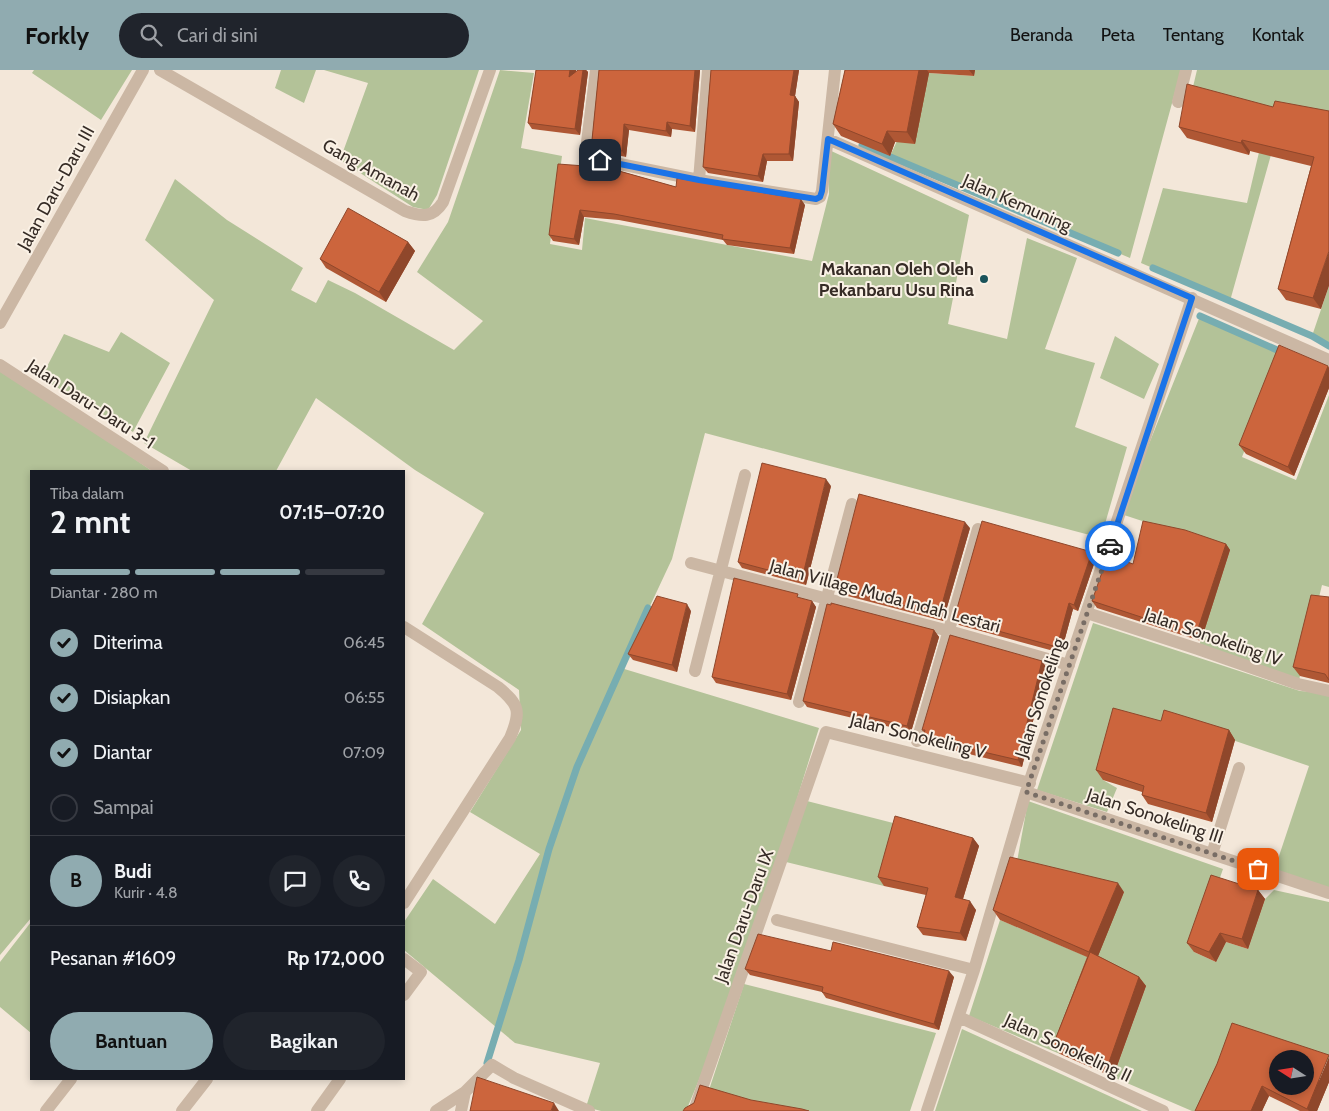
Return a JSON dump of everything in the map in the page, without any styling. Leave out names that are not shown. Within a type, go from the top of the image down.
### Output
[{"type":"street","name":"Jalan Daru-Daru III","points":[[0,323],[143,70]]},
{"type":"street","name":"Gang Amanah","points":[[160,70],[405,211],[423,216],[436,211],[443,202],[490,70]]},
{"type":"street","points":[[596,70],[587,142],[590,153],[600,160],[699,180],[816,199],[820,197],[823,188],[835,70]]},
{"type":"street","points":[[699,180],[708,70]]},
{"type":"street","points":[[1178,102],[1186,70]]},
{"type":"street","name":"Jalan Kemuning","points":[[828,139],[1329,360]]},
{"type":"street","name":"Jalan Sonokeling","points":[[927,1111],[974,970],[1028,788],[1192,298]]},
{"type":"street","name":"Jalan Daru-Daru 3-1","points":[[0,365],[161,470]]},
{"type":"street","points":[[695,670],[746,475]]},
{"type":"street","points":[[800,702],[852,504]]},
{"type":"street","points":[[918,741],[978,530]]},
{"type":"street","name":"Jalan Village Muda Indah Lestari","points":[[691,563],[827,598],[1069,665]]},
{"type":"street","name":"Jalan Sonokeling IV","points":[[1087,613],[1298,684],[1329,691]]},
{"type":"street","points":[[405,628],[498,687],[510,697],[517,710],[515,726],[510,738],[405,901]]},
{"type":"street","name":"Jalan Sonokeling V","points":[[826,732],[1028,788]]},
{"type":"street","name":"Jalan Daru-Daru IX","points":[[694,1111],[826,732]]},
{"type":"street","points":[[1212,854],[1238,768]]},
{"type":"street","name":"Jalan Sonokeling III","points":[[1028,788],[1212,854],[1329,893]]},
{"type":"street","points":[[777,920],[974,970]]},
{"type":"street","points":[[405,960],[421,972],[405,994]]},
{"type":"street","name":"Jalan Sonokeling II","points":[[959,1017],[1163,1111]]},
{"type":"street","points":[[436,1111],[465,1092],[492,1064],[514,1078],[589,1111]]},
{"type":"street","points":[[46,1111],[70,1080]]},
{"type":"street","points":[[182,1111],[206,1080]]},
{"type":"street","points":[[317,1111],[339,1080]]},
{"type":"street","points":[[461,1111],[465,1092]]},
{"type":"green space","points":[[34,70],[132,70],[101,120],[32,73]]},
{"type":"green space","points":[[281,70],[316,70],[304,103],[275,88]]},
{"type":"green space","points":[[324,70],[479,70],[437,195],[428,210],[413,207],[340,160],[368,83]]},
{"type":"green space","points":[[500,70],[534,73],[521,148],[562,156],[550,244],[582,250],[585,218],[812,261],[829,194],[827,149],[969,215],[948,324],[1007,339],[1027,238],[1077,258],[1045,349],[1095,363],[1075,427],[1127,447],[1101,538],[705,433],[672,559],[621,668],[819,728],[741,969],[686,1111],[601,1111],[586,1107],[600,1063],[515,1043],[405,951],[405,921],[433,879],[495,924],[540,854],[470,812],[521,730],[519,690],[422,624],[484,513],[415,470],[316,398],[277,470],[190,470],[144,443],[214,300],[145,240],[175,179],[227,220],[303,268],[291,290],[316,303],[328,280],[355,293],[454,350],[483,321],[417,272],[448,222]]},
{"type":"green space","points":[[975,70],[1181,70],[1130,258],[890,156],[929,73],[974,76]]},
{"type":"green space","points":[[1197,70],[1329,70],[1329,121],[1283,112],[1230,301],[1141,263],[1163,188],[1247,203],[1269,110],[1192,91]]},
{"type":"green space","points":[[1329,286],[1329,346],[1312,336]]},
{"type":"green space","points":[[1200,316],[1283,353],[1242,457],[1296,480],[1329,395],[1329,587],[1322,585],[1298,684],[1198,649],[1230,550],[1121,514]]},
{"type":"green space","points":[[121,332],[170,363],[133,432],[41,378],[64,334],[109,352]]},
{"type":"green space","points":[[1115,336],[1159,364],[1144,399],[1100,378]]},
{"type":"green space","points":[[0,366],[151,470],[30,470],[30,919],[0,955]]},
{"type":"green space","points":[[1093,623],[1300,691],[1329,693],[1329,893],[1273,874],[1309,766],[1171,719],[1103,780],[1117,788],[1107,812],[1037,790]]},
{"type":"green space","points":[[803,800],[901,825],[884,886],[782,861]]},
{"type":"green space","points":[[1028,801],[1223,869],[1194,952],[1216,962],[1226,942],[1248,949],[1265,899],[1274,890],[1329,902],[1329,1062],[1314,1057],[1314,1050],[1291,1050],[1238,1033],[1206,1111],[1192,1111],[1113,1077],[1146,986],[1060,1054],[969,1016],[1000,920],[1095,960],[1124,892],[1016,867]]},
{"type":"green space","points":[[30,923],[30,1032],[0,1007],[0,962]]},
{"type":"green space","points":[[744,984],[936,1033],[910,1111],[757,1111],[707,1096]]},
{"type":"green space","points":[[962,1029],[1142,1111],[935,1111]]},
{"type":"building","points":[[536,70],[570,70],[569,77],[578,70],[583,70],[575,129],[528,123]]},
{"type":"building","points":[[599,70],[695,70],[690,126],[667,122],[666,131],[624,124],[622,151],[599,146],[592,140]]},
{"type":"building","points":[[711,70],[794,70],[790,95],[795,96],[789,154],[763,154],[758,176],[703,167]]},
{"type":"building","points":[[845,70],[919,70],[907,132],[887,131],[882,144],[833,124]]},
{"type":"building","points":[[1187,84],[1273,107],[1275,101],[1329,111],[1329,251],[1313,298],[1278,289],[1314,157],[1242,140],[1241,143],[1179,127]]},
{"type":"building","points":[[586,157],[594,162],[620,167],[619,171],[676,187],[677,178],[801,199],[790,248],[722,239],[723,235],[614,214],[580,210],[574,239],[549,235],[558,164],[585,166]]},
{"type":"building","points":[[348,208],[408,242],[379,292],[320,259]]},
{"type":"building","points":[[1279,345],[1328,366],[1288,467],[1239,445]]},
{"type":"building","points":[[762,463],[826,479],[802,579],[738,562]]},
{"type":"building","points":[[859,494],[965,522],[939,615],[835,587]]},
{"type":"building","points":[[982,521],[1092,552],[1074,605],[1069,603],[1057,647],[954,619]]},
{"type":"building","points":[[1143,521],[1185,530],[1226,544],[1196,635],[1092,601],[1108,555],[1133,564]]},
{"type":"building","points":[[734,578],[798,594],[797,597],[812,601],[787,694],[712,677]]},
{"type":"building","points":[[1311,595],[1329,597],[1329,680],[1325,674],[1293,667]]},
{"type":"building","points":[[657,596],[687,604],[672,665],[628,654]]},
{"type":"building","points":[[831,603],[934,630],[907,726],[803,701],[827,604],[831,605]]},
{"type":"building","points":[[950,635],[1042,661],[1018,760],[923,738],[925,730],[922,730]]},
{"type":"building","points":[[1113,708],[1161,721],[1164,710],[1229,730],[1206,813],[1142,795],[1144,786],[1096,770]]},
{"type":"building","points":[[895,816],[973,838],[955,897],[970,901],[960,933],[917,927],[928,888],[878,877]]},
{"type":"building","points":[[1010,857],[1118,883],[1089,952],[993,910]]},
{"type":"building","points":[[1211,875],[1258,890],[1242,939],[1220,933],[1209,952],[1187,943]]},
{"type":"building","points":[[758,934],[831,951],[833,942],[949,971],[934,1024],[822,992],[823,987],[745,969]]},
{"type":"building","points":[[1090,952],[1139,977],[1107,1068],[1053,1045]]},
{"type":"building","points":[[1232,1023],[1314,1050],[1269,1050],[1269,1090],[1262,1086],[1251,1111],[1195,1111],[1217,1064]]},
{"type":"building","points":[[1314,1050],[1329,1055],[1314,1092]]},
{"type":"building","points":[[477,1077],[554,1103],[551,1111],[470,1111]]},
{"type":"building","points":[[700,1085],[751,1100],[809,1111],[683,1111],[694,1103]]},
{"type":"building","points":[[1280,1095],[1313,1095],[1307,1109]]},
{"type":"waterway","points":[[862,145],[1118,253]]},
{"type":"waterway","points":[[1153,268],[1312,336],[1329,346]]},
{"type":"waterway","points":[[1200,316],[1284,353]]},
{"type":"waterway","points":[[487,1063],[519,960],[549,849],[577,767],[648,608]]},
{"type":"way so far","points":[[1110,546],[1026,792],[1258,869]]},
{"type":"place","name":"Makanan Oleh Oleh Pekanbaru Usu Rina","points":[[984,279]]},
{"type":"route","points":[[600,160],[699,180],[816,199],[820,197],[822,191],[828,139],[1192,298],[1110,546]]}]
